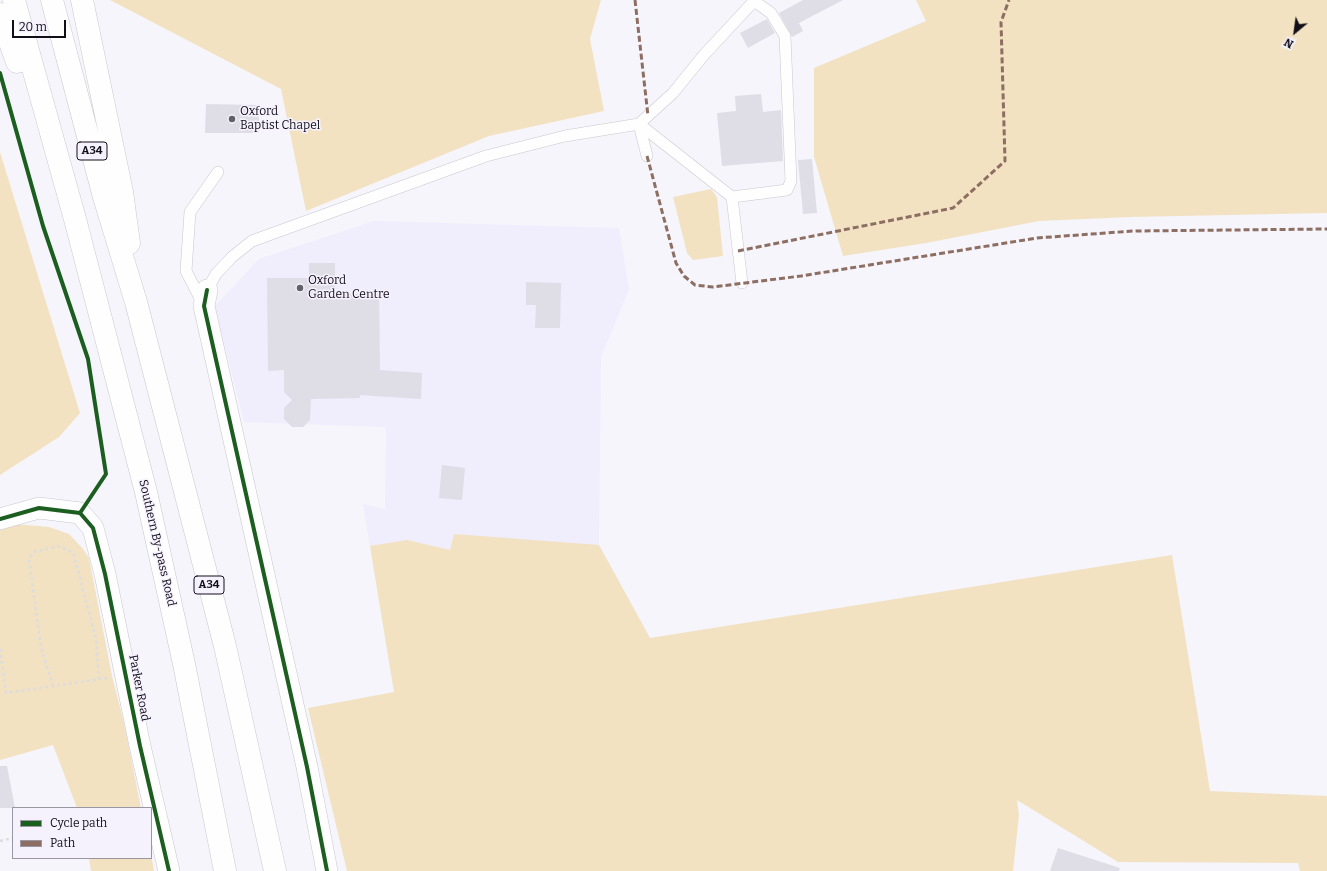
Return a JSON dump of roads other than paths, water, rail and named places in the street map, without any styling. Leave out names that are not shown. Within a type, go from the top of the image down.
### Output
[{"type":"highway","name":"A34","points":[[14,0],[75,219]]},
{"type":"highway","name":"A34","points":[[52,0],[104,197],[136,302],[225,646],[275,871]]},
{"type":"highway","points":[[82,0],[122,192],[136,302]]},
{"type":"highway","points":[[0,14],[75,219]]},
{"type":"highway","name":"Southern By-pass Road","points":[[75,219],[146,492],[184,664],[225,871]]},
{"type":"street","points":[[205,298],[307,767],[327,871]]},
{"type":"street","name":"Parker Road","points":[[0,519],[39,508],[80,513],[93,528],[105,574],[169,871]]},
{"type":"lane","points":[[205,298],[216,274],[232,257],[252,241],[486,156],[565,136],[639,124],[673,93],[703,56],[755,0],[771,13],[784,36],[791,181],[787,190],[732,196],[639,124]]},
{"type":"lane","points":[[639,124],[647,156]]},
{"type":"lane","points":[[205,298],[186,271],[190,212],[218,172]]},
{"type":"lane","points":[[732,196],[742,283]]},
{"type":"place","name":"Oxford Baptist Chapel","points":[[232,119]]},
{"type":"place","name":"Oxford Garden Centre","points":[[300,288]]}]
